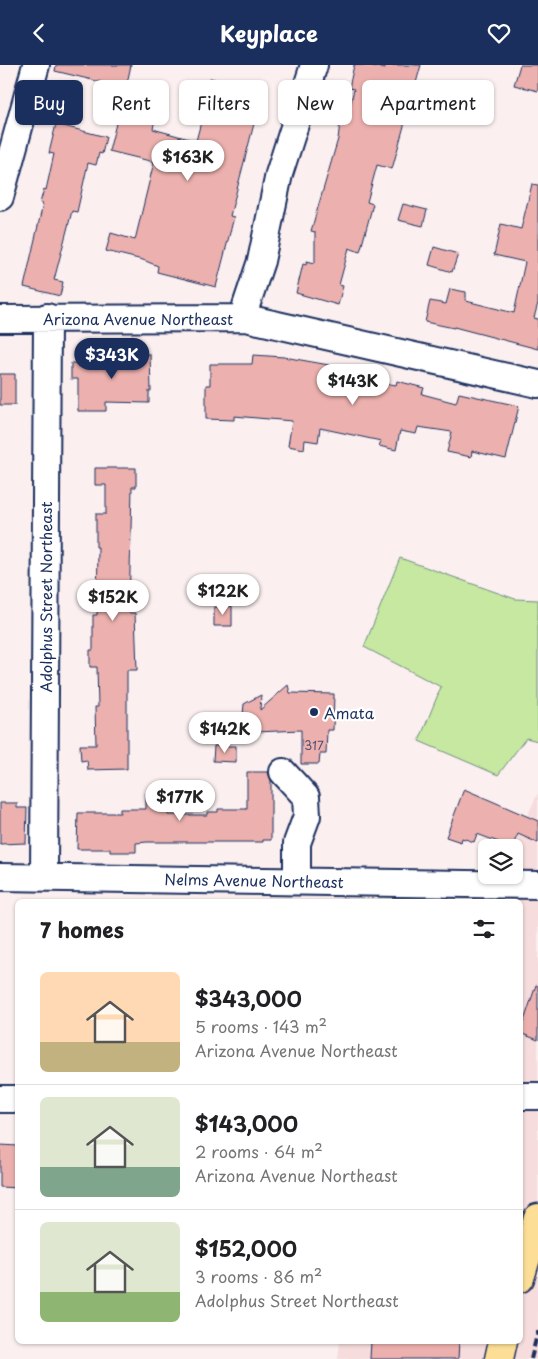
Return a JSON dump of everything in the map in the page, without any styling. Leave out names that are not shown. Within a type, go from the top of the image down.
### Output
[{"type":"main road","points":[[524,1249],[538,1218]]},
{"type":"main road","points":[[499,1359],[502,1344]]},
{"type":"street","points":[[0,197],[36,65]]},
{"type":"street","points":[[246,318],[246,306],[261,261],[279,174],[298,108],[314,65]]},
{"type":"street","name":"Arizona Avenue Northeast","points":[[0,319],[47,317],[246,318],[538,384]]},
{"type":"street","name":"Adolphus Street Northeast","points":[[44,876],[47,317]]},
{"type":"street","points":[[283,773],[306,797],[306,816],[298,843],[297,881]]},
{"type":"street","name":"Nelms Avenue Northeast","points":[[0,877],[44,876],[538,885]]},
{"type":"street","points":[[523,1096],[538,1096]]},
{"type":"street","points":[[0,1099],[15,1099]]},
{"type":"shaded area","points":[[538,793],[538,1359],[338,1359],[340,1344],[523,1344],[523,899],[490,899],[497,884],[523,884],[523,839],[517,839]]},
{"type":"green space","points":[[400,558],[515,599],[538,600],[538,741],[526,738],[498,775],[419,741],[441,687],[364,647]]},
{"type":"building","points":[[56,65],[131,65],[128,80],[93,80],[55,71]]},
{"type":"building","points":[[354,65],[369,65],[385,69],[385,65],[421,65],[417,80],[362,80],[362,125],[404,125],[392,169],[377,165],[367,202],[373,204],[360,252],[349,248],[339,285],[343,286],[338,305],[296,293],[303,264],[306,265],[307,261],[315,263],[315,232],[311,231],[338,139],[340,125],[352,125],[352,98],[354,89],[352,89],[351,80]]},
{"type":"building","points":[[520,65],[538,65],[538,91],[514,85]]},
{"type":"building","points":[[56,125],[106,137],[102,154],[99,153],[96,165],[88,163],[77,212],[72,211],[54,280],[63,282],[60,296],[24,287],[43,204],[40,203],[44,189],[46,190],[54,154],[49,153]]},
{"type":"building","points":[[116,125],[154,125],[153,129],[196,141],[200,125],[254,125],[230,216],[234,217],[216,287],[157,272],[158,266],[143,260],[106,251],[111,233],[135,240],[154,162],[109,151]]},
{"type":"building","points":[[532,184],[538,185],[538,303],[534,318],[538,319],[538,349],[454,327],[425,322],[430,301],[446,304],[450,289],[466,292],[466,301],[514,313],[525,262],[494,255],[501,224],[521,229]]},
{"type":"building","points":[[403,204],[427,210],[423,226],[398,220]]},
{"type":"building","points":[[434,247],[458,254],[452,272],[429,265]]},
{"type":"building","points":[[84,354],[150,354],[151,391],[149,391],[149,403],[106,402],[106,411],[78,411],[78,379],[71,379],[71,363],[84,363]]},
{"type":"building","points":[[253,355],[284,357],[329,365],[329,368],[368,376],[367,380],[396,385],[397,381],[424,388],[422,394],[456,403],[459,393],[519,406],[506,459],[472,451],[471,457],[447,452],[452,432],[418,427],[416,434],[400,431],[396,450],[379,446],[381,441],[320,428],[318,442],[305,440],[304,449],[288,446],[292,421],[234,416],[234,420],[206,419],[206,385],[210,385],[210,364],[252,364]]},
{"type":"building","points":[[0,374],[15,374],[15,405],[0,405]]},
{"type":"building","points":[[95,468],[136,468],[136,487],[132,487],[129,613],[135,613],[137,670],[127,670],[127,769],[88,770],[87,760],[81,761],[80,745],[96,745],[95,707],[98,707],[97,667],[90,667],[90,650],[93,650],[93,615],[97,615],[98,547],[96,547],[96,514],[106,514],[106,485],[95,485]]},
{"type":"building","points":[[232,606],[232,626],[214,626],[214,607]]},
{"type":"building","points":[[288,685],[290,693],[334,694],[333,730],[327,730],[326,754],[320,754],[319,764],[301,764],[301,730],[234,733],[242,726],[244,704],[261,695],[260,710]]},
{"type":"building","points":[[214,746],[236,746],[236,762],[213,761]]},
{"type":"building","points":[[247,772],[268,772],[271,781],[271,840],[263,840],[263,842],[147,842],[136,843],[136,852],[110,852],[110,849],[77,849],[78,813],[120,813],[120,809],[146,809],[146,793],[169,793],[168,815],[207,815],[207,812],[218,812],[218,809],[247,809]]},
{"type":"building","points":[[464,789],[538,821],[538,843],[518,834],[516,839],[490,839],[477,834],[474,842],[462,838],[461,842],[446,837]]},
{"type":"building","points":[[0,803],[17,803],[17,808],[27,808],[26,843],[0,844]]},
{"type":"building","points":[[536,985],[538,986],[538,1040],[523,1034],[523,1024]]},
{"type":"building","points":[[0,1145],[15,1146],[15,1188],[0,1187]]},
{"type":"building","points":[[371,1344],[459,1344],[458,1359],[370,1359]]},
{"type":"railway","points":[[531,1359],[538,1331]]},
{"type":"place","name":"Amata","points":[[314,712]]}]
